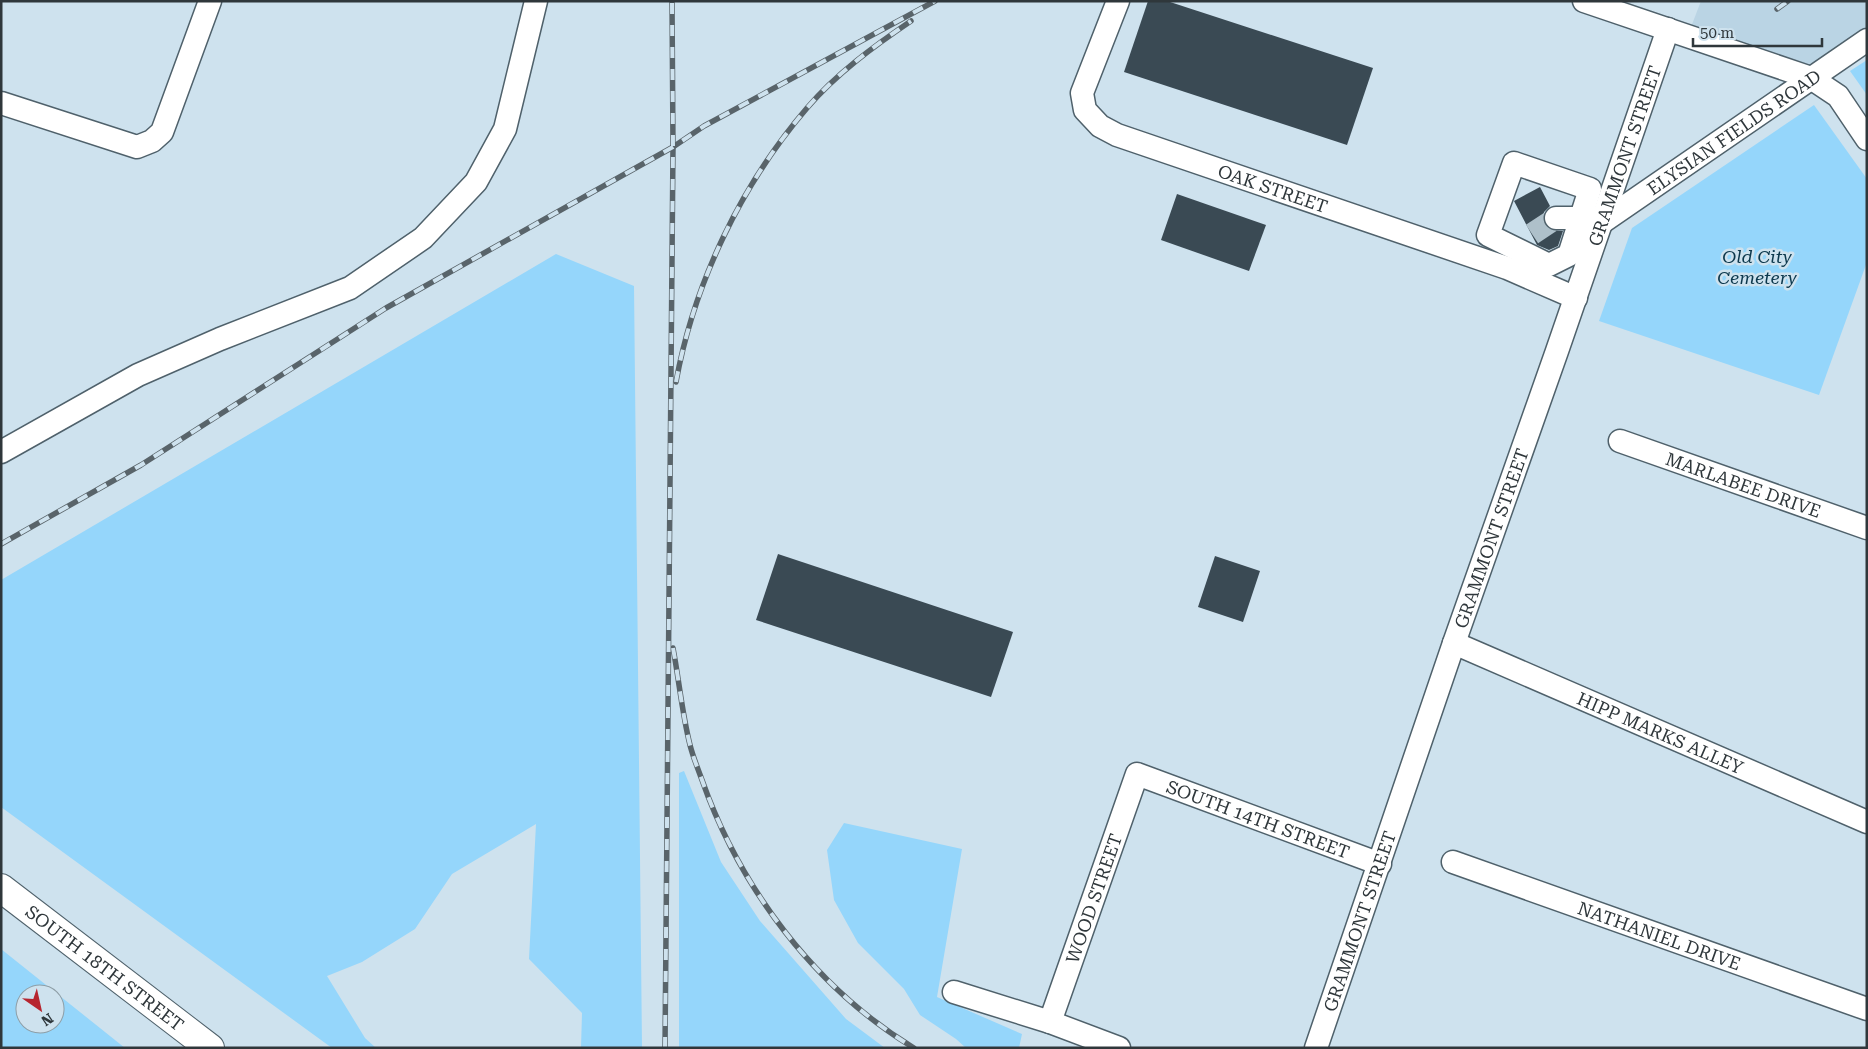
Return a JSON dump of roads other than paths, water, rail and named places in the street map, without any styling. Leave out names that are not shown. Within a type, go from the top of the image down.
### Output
[{"type":"main road","name":"SOUTH 18TH STREET","points":[[1,888],[210,1048]]},
{"type":"street","points":[[1,103],[137,148],[152,141],[162,132],[210,1]]},
{"type":"street","points":[[1,452],[138,375],[220,339],[350,288],[423,238],[476,182],[505,129],[536,1]]},
{"type":"street","name":"OAK STREET","points":[[1118,1],[1082,93],[1085,110],[1100,126],[1117,135],[1517,250],[1576,298]]},
{"type":"street","points":[[1584,1],[1811,78],[1838,96],[1867,138]]},
{"type":"street","name":"GRAMMONT STREET","points":[[1316,1048],[1454,643],[1576,298],[1591,221],[1668,29]]},
{"type":"street","name":"ELYSIAN FIELDS ROAD","points":[[1591,221],[1867,40]]},
{"type":"street","points":[[1514,163],[1590,189],[1591,221],[1569,255],[1549,264],[1488,235],[1514,163]]},
{"type":"street","points":[[1556,218],[1591,221]]},
{"type":"street","name":"MARLABEE DRIVE","points":[[1620,441],[1867,528]]},
{"type":"street","name":"HIPP MARKS ALLEY","points":[[1454,643],[1867,822]]},
{"type":"street","name":"SOUTH 14TH STREET","points":[[1137,774],[1380,864]]},
{"type":"street","name":"WOOD STREET","points":[[1050,1022],[1137,774]]},
{"type":"street","name":"NATHANIEL DRIVE","points":[[1453,862],[1867,1008]]},
{"type":"street","points":[[954,992],[1050,1022],[1118,1048]]},
{"type":"tunnel","points":[[1532,234],[1556,218]]},
{"type":"railway","points":[[665,1048],[673,147],[672,1]]},
{"type":"railway","points":[[1,544],[141,465],[386,308],[673,147],[704,126],[935,1]]},
{"type":"railway","points":[[1777,9],[1788,1]]},
{"type":"railway","points":[[676,382],[684,345],[708,272],[741,202],[761,169],[807,108],[830,84],[869,51],[911,21]]},
{"type":"railway","points":[[673,648],[690,745],[718,820],[737,859],[785,932],[813,965],[844,996],[878,1024],[914,1048]]},
{"type":"park label","name":"Old City Cemetery","points":[[1757,266]]}]
